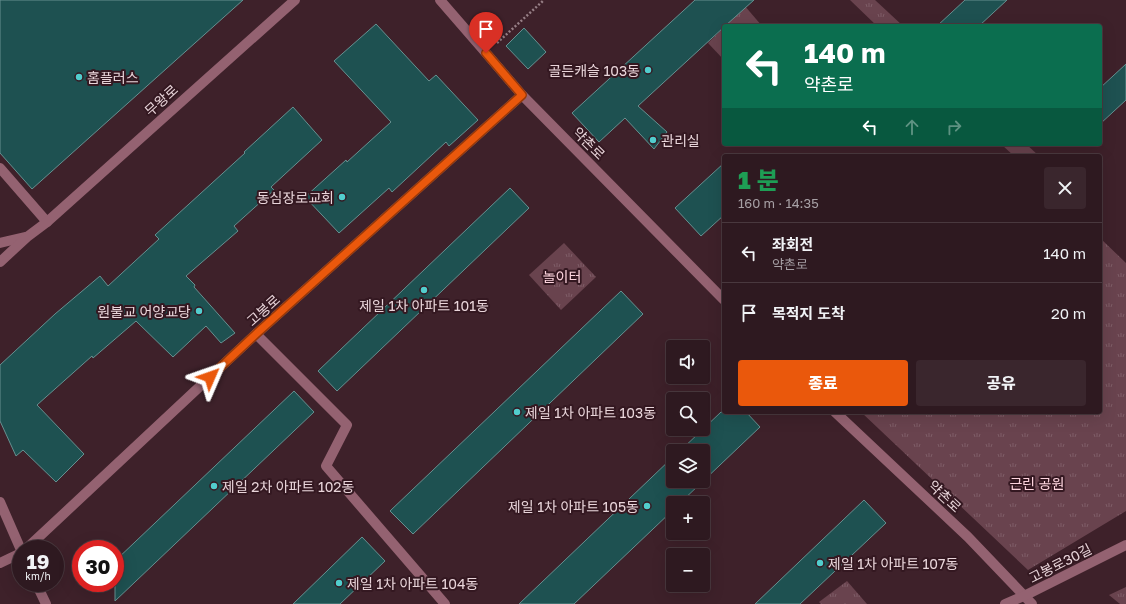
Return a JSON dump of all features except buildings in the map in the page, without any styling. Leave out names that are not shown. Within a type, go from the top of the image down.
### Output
[{"type":"street","name":"무왕로","points":[[0,262],[27,237],[47,222],[295,0]]},
{"type":"street","name":"약촌로","points":[[440,0],[522,95],[722,298]]},
{"type":"street","name":"고봉로","points":[[36,540],[256,334],[522,95]]},
{"type":"street","points":[[0,168],[47,222]]},
{"type":"street","points":[[0,243],[27,237]]},
{"type":"street","points":[[256,334],[347,425],[326,466],[446,604]]},
{"type":"street","name":"약촌로","points":[[836,414],[968,537],[1032,604]]},
{"type":"street","points":[[0,502],[16,540]]},
{"type":"street","name":"고봉로30길","points":[[1005,604],[1126,545]]},
{"type":"street","points":[[0,563],[12,557]]},
{"type":"street","points":[[40,592],[46,604]]},
{"type":"path","points":[[486,53],[544,0]]},
{"type":"green space","points":[[850,0],[875,0],[901,24],[875,24]]},
{"type":"green space","points":[[744,5],[760,24],[727,24]]},
{"type":"green space","points":[[722,29],[722,58],[708,43]]},
{"type":"green space","points":[[1003,146],[1028,146],[1037,154],[1012,154]]},
{"type":"green space","name":"근린 공원","points":[[1102,240],[1126,263],[1126,511],[1028,570],[863,414],[1102,414]]},
{"type":"green space","name":"놀이터","points":[[564,243],[596,277],[561,310],[529,275]]},
{"type":"green space","points":[[847,581],[867,604],[821,604],[819,602]]},
{"type":"green space","points":[[1126,587],[1126,604],[1120,604],[1109,595]]},
{"type":"place","name":"골든캐슬 103동","points":[[648,70]]},
{"type":"place","name":"홈플러스","points":[[79,77]]},
{"type":"place","name":"관리실","points":[[653,140]]},
{"type":"place","name":"동심장로교회","points":[[342,197]]},
{"type":"place","name":"제일 1차 아파트 101동","points":[[424,290]]},
{"type":"place","name":"원불교 어양교당","points":[[199,311]]},
{"type":"place","name":"제일 1차 아파트 103동","points":[[517,412]]},
{"type":"place","name":"제일 2차 아파트 102동","points":[[214,486]]},
{"type":"place","name":"제일 1차 아파트 105동","points":[[647,506]]},
{"type":"place","name":"제일 1차 아파트 107동","points":[[820,563]]},
{"type":"place","name":"제일 1차 아파트 104동","points":[[339,583]]},
{"type":"route","points":[[210,377],[522,95],[486,53]]}]
